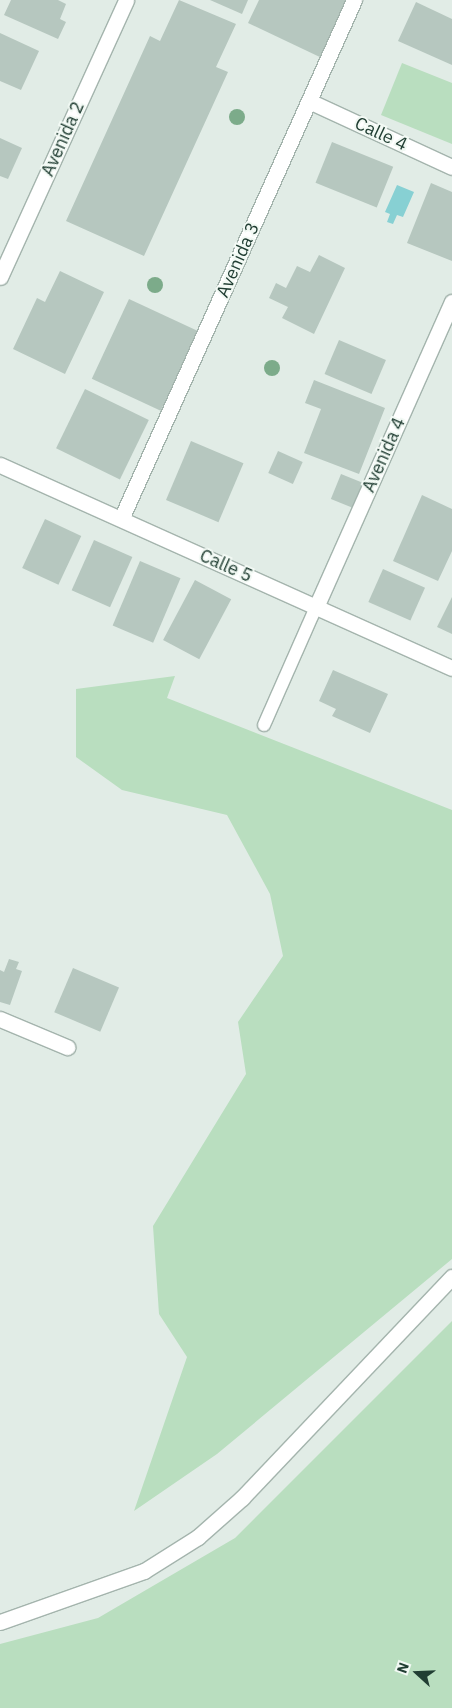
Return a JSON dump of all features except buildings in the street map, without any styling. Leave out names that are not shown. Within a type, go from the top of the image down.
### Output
[{"type":"street","name":"Avenida 2","points":[[0,277],[126,0]]},
{"type":"street","name":"Avenida 3","points":[[121,519],[354,0]]},
{"type":"street","name":"Calle 4","points":[[309,101],[452,166]]},
{"type":"street","name":"Avenida 4","points":[[316,607],[452,302]]},
{"type":"street","name":"Calle 5","points":[[0,465],[452,668]]},
{"type":"street","points":[[0,1019],[67,1047]]},
{"type":"street","points":[[0,1622],[144,1571],[198,1537],[242,1498],[452,1277]]},
{"type":"lane","points":[[264,725],[316,607]]},
{"type":"green space","points":[[402,63],[452,83],[452,144],[381,115]]},
{"type":"green space","points":[[175,676],[167,698],[452,810],[452,1259],[217,1454],[134,1511],[187,1357],[159,1314],[153,1226],[246,1074],[238,1022],[283,956],[270,894],[227,815],[122,790],[76,757],[76,689]]},
{"type":"green space","points":[[452,1321],[452,1708],[0,1708],[0,1644],[98,1618],[235,1538]]},
{"type":"water","points":[[397,185],[414,192],[403,217],[397,215],[393,224],[387,222],[390,214],[385,212]]}]
